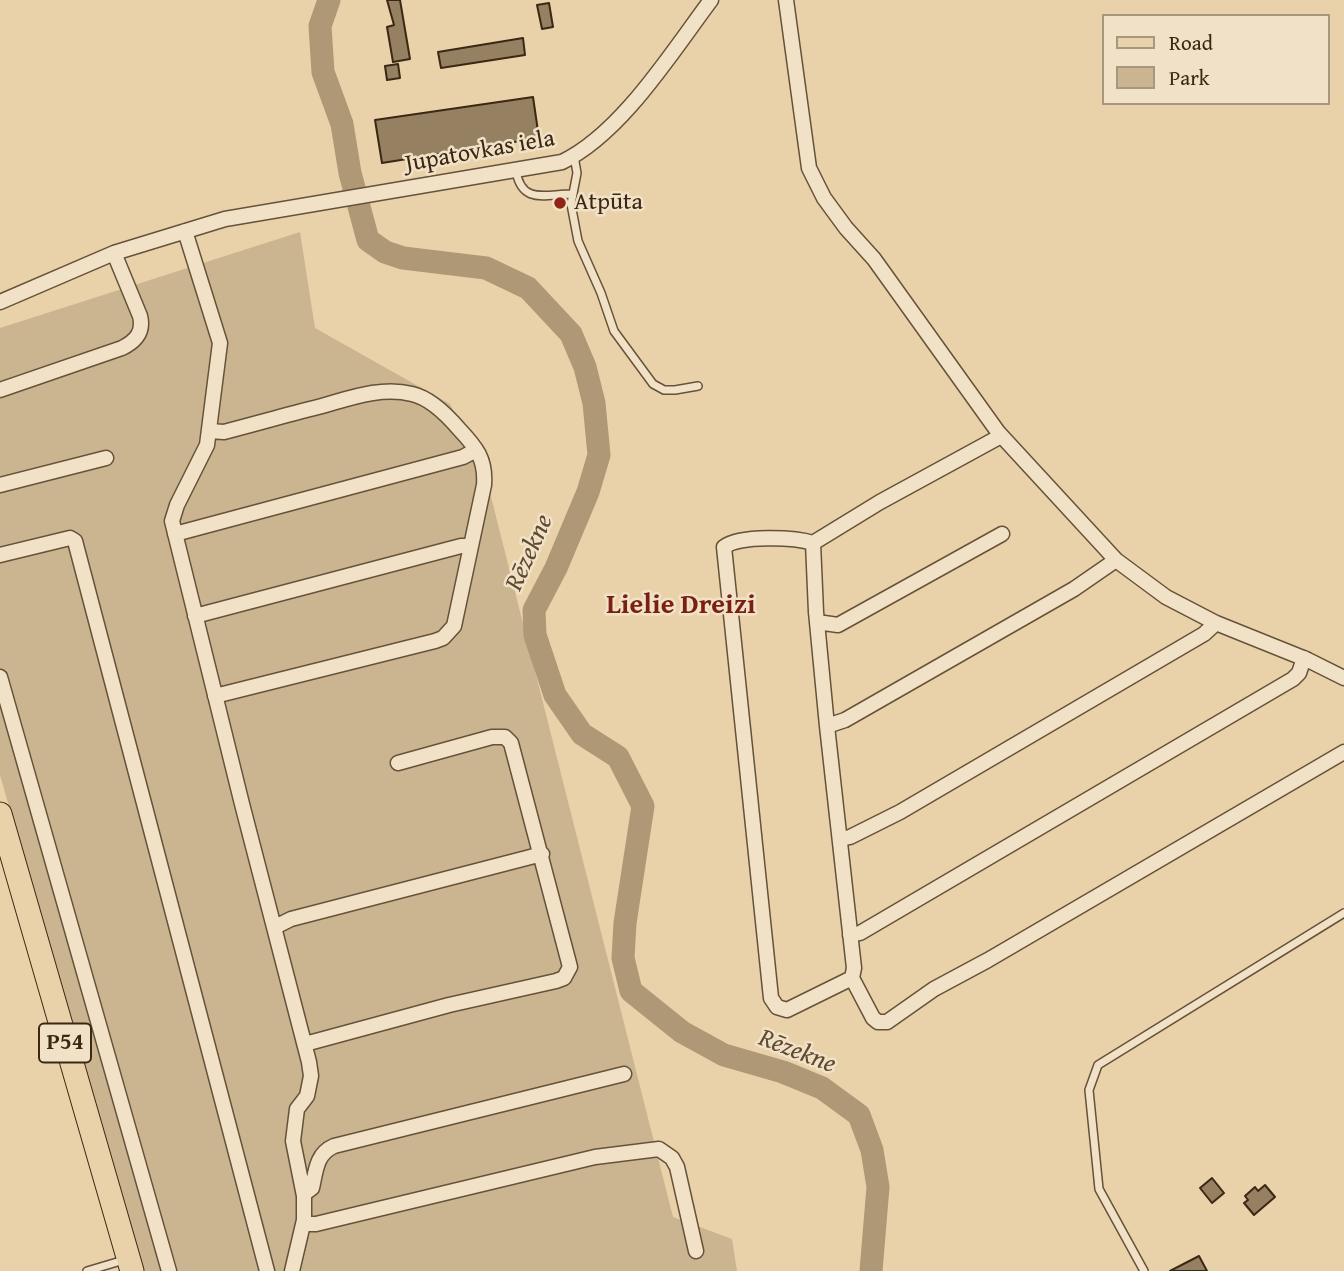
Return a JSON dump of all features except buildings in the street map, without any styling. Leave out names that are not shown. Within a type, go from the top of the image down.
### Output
[{"type":"main road","name":"P54","points":[[0,814],[130,1265]]},
{"type":"street","name":"Jupatovkas iela","points":[[0,302],[114,253],[225,219],[562,163],[597,139],[620,116],[712,0]]},
{"type":"street","points":[[786,0],[809,168],[824,198],[874,259],[1001,436],[1116,560],[1166,597],[1216,623],[1304,658],[1344,678]]},
{"type":"street","points":[[185,231],[220,343],[207,445],[177,505],[172,521],[310,1076],[307,1096],[297,1109],[293,1141],[304,1194],[303,1224],[292,1271]]},
{"type":"street","points":[[0,390],[122,348],[137,338],[142,324],[140,316],[114,253]]},
{"type":"street","points":[[209,431],[224,432],[368,394],[415,394],[450,419],[476,450],[485,468],[484,485],[454,625],[443,638],[215,696]]},
{"type":"street","points":[[852,978],[787,1010],[777,1007],[771,998],[724,547],[749,540],[799,539],[813,543],[880,502],[1001,436]]},
{"type":"street","points":[[175,534],[463,457],[476,450]]},
{"type":"street","points":[[0,485],[106,458]]},
{"type":"street","points":[[817,622],[838,625],[1002,534]]},
{"type":"street","points":[[0,555],[70,538],[75,541],[267,1271]]},
{"type":"street","points":[[813,543],[817,622],[854,968],[852,978],[873,1018],[878,1022],[887,1022],[934,989],[1344,752]]},
{"type":"street","points":[[195,616],[461,546],[471,546]]},
{"type":"street","points":[[827,726],[845,720],[975,647],[1074,589],[1116,560]]},
{"type":"street","points":[[840,839],[850,837],[900,812],[1205,634],[1216,623]]},
{"type":"street","points":[[850,935],[860,933],[1293,679],[1299,673],[1304,658]]},
{"type":"street","points":[[0,677],[169,1271]]},
{"type":"street","points":[[304,1044],[449,1005],[564,978],[570,967],[515,754],[505,737],[492,737],[398,762]]},
{"type":"street","points":[[275,927],[291,919],[542,854]]},
{"type":"street","points":[[304,1194],[312,1188],[318,1159],[322,1153],[334,1146],[624,1074]]},
{"type":"street","points":[[303,1224],[316,1224],[595,1157],[659,1149],[672,1158],[677,1167],[696,1251]]},
{"type":"lane","points":[[575,156],[577,173],[571,204],[578,242],[601,293],[614,331],[653,384],[664,390],[698,386]]},
{"type":"lane","points":[[516,171],[518,183],[524,191],[549,196],[571,194]]},
{"type":"lane","points":[[1144,1271],[1099,1189],[1089,1090],[1098,1065],[1344,913]]},
{"type":"lane","points":[[87,1271],[130,1265]]},
{"type":"green space","points":[[300,232],[315,328],[450,404],[487,481],[673,1217],[732,1239],[737,1271],[142,1271],[0,775],[0,328]]},
{"type":"waterway","name":"Rēzekne","points":[[329,0],[320,26],[323,72],[342,124],[350,173],[368,240],[385,252],[403,258],[486,268],[528,288],[571,334],[585,367],[594,403],[599,455],[588,492],[556,568],[534,610],[535,635],[555,695],[582,734],[618,757],[643,806],[625,923],[623,958],[631,991],[682,1032],[724,1055],[783,1072],[822,1088],[859,1115],[872,1150],[878,1187],[871,1271]]},
{"type":"place","name":"Atpūta","points":[[560,203]]},
{"type":"district","name":"Lielie Dreizi","points":[[681,606]]}]
